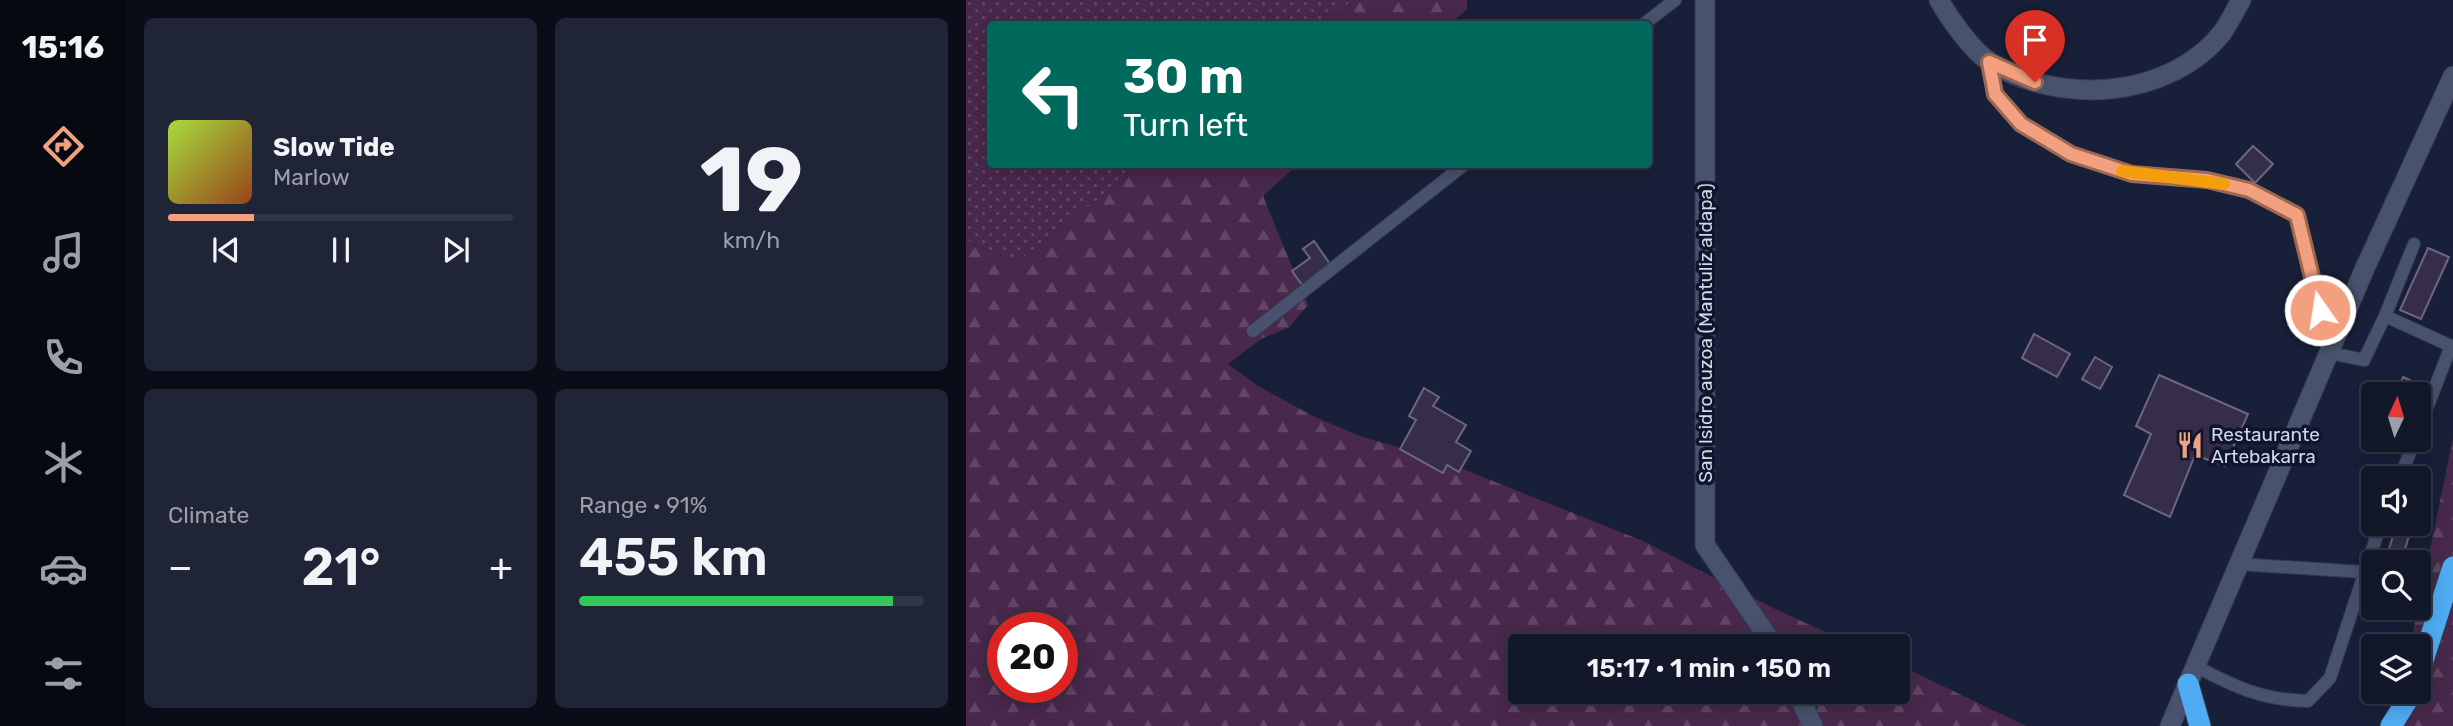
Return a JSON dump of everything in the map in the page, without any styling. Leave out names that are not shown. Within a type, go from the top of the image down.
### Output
[{"type":"highway","points":[[2431,636],[2453,567]]},
{"type":"highway","points":[[2192,675],[2200,726]]},
{"type":"highway","points":[[2391,726],[2405,704]]},
{"type":"street","name":"San Isidro auzoa (Mantuliz aldapa)","points":[[1705,0],[1705,545],[1766,634]]},
{"type":"street","points":[[1939,0],[1948,17],[1989,62],[2035,82],[2067,89],[2102,91],[2136,86],[2202,52],[2222,32],[2241,0]]},
{"type":"street","points":[[2170,726],[2341,326],[2453,76]]},
{"type":"street","points":[[1802,704],[1813,726]]},
{"type":"lane","points":[[1648,21],[1675,0]]},
{"type":"lane","points":[[1989,62],[1995,94],[2021,124],[2071,154],[2132,174],[2207,180],[2249,190],[2297,215],[2320,310],[2341,326]]},
{"type":"lane","points":[[1253,331],[1460,168]]},
{"type":"lane","points":[[2330,352],[2364,360],[2414,244]]},
{"type":"lane","points":[[2385,316],[2451,346],[2431,398]]},
{"type":"lane","points":[[2238,565],[2361,572]]},
{"type":"lane","points":[[2192,675],[2281,701],[2308,701],[2330,678],[2361,581]]},
{"type":"green space","points":[[966,0],[1353,0],[1326,21],[987,21],[987,168],[1138,168],[1017,262],[966,240]]},
{"type":"green space","points":[[1353,0],[1467,0],[1467,9],[1453,21],[1326,21]]},
{"type":"green space","points":[[1138,168],[1294,168],[1263,196],[1308,305],[1288,328],[1261,339],[1228,364],[1258,386],[1313,416],[1360,436],[1438,459],[1643,541],[1830,634],[1508,634],[1508,704],[1910,704],[1910,670],[2026,726],[966,726],[966,240],[1017,262]]},
{"type":"green space","points":[[2453,438],[2453,726],[2381,726],[2396,710],[2397,704],[2431,704],[2431,634],[2412,634],[2415,620],[2431,620],[2430,550]]},
{"type":"building","points":[[2253,146],[2273,164],[2255,183],[2236,164]]},
{"type":"building","points":[[1314,241],[1330,264],[1302,285],[1292,271],[1310,258],[1303,249]]},
{"type":"building","points":[[2428,248],[2449,257],[2421,319],[2400,310]]},
{"type":"building","points":[[2034,334],[2070,354],[2057,377],[2022,358]]},
{"type":"building","points":[[2095,357],[2112,367],[2100,389],[2082,379]]},
{"type":"building","name":"Restaurante Artebakarra","points":[[2159,375],[2248,414],[2225,466],[2195,455],[2170,517],[2124,495],[2151,434],[2136,426]]},
{"type":"building","points":[[2403,377],[2414,382],[2401,382]]},
{"type":"building","points":[[1424,388],[1439,397],[1433,406],[1466,425],[1456,442],[1471,451],[1459,472],[1447,465],[1443,473],[1400,449],[1416,420],[1409,416]]},
{"type":"building","points":[[2393,536],[2409,536],[2405,550],[2389,550]]},
{"type":"slow traffic","points":[[2122,171],[2224,184]]},
{"type":"place","name":"Restaurante Artebakarra","points":[[2190,445]]},
{"type":"route","points":[[2035,82],[1989,62],[1995,94],[2021,124],[2071,154],[2132,174],[2207,180],[2249,190],[2297,215],[2320,310]]}]
